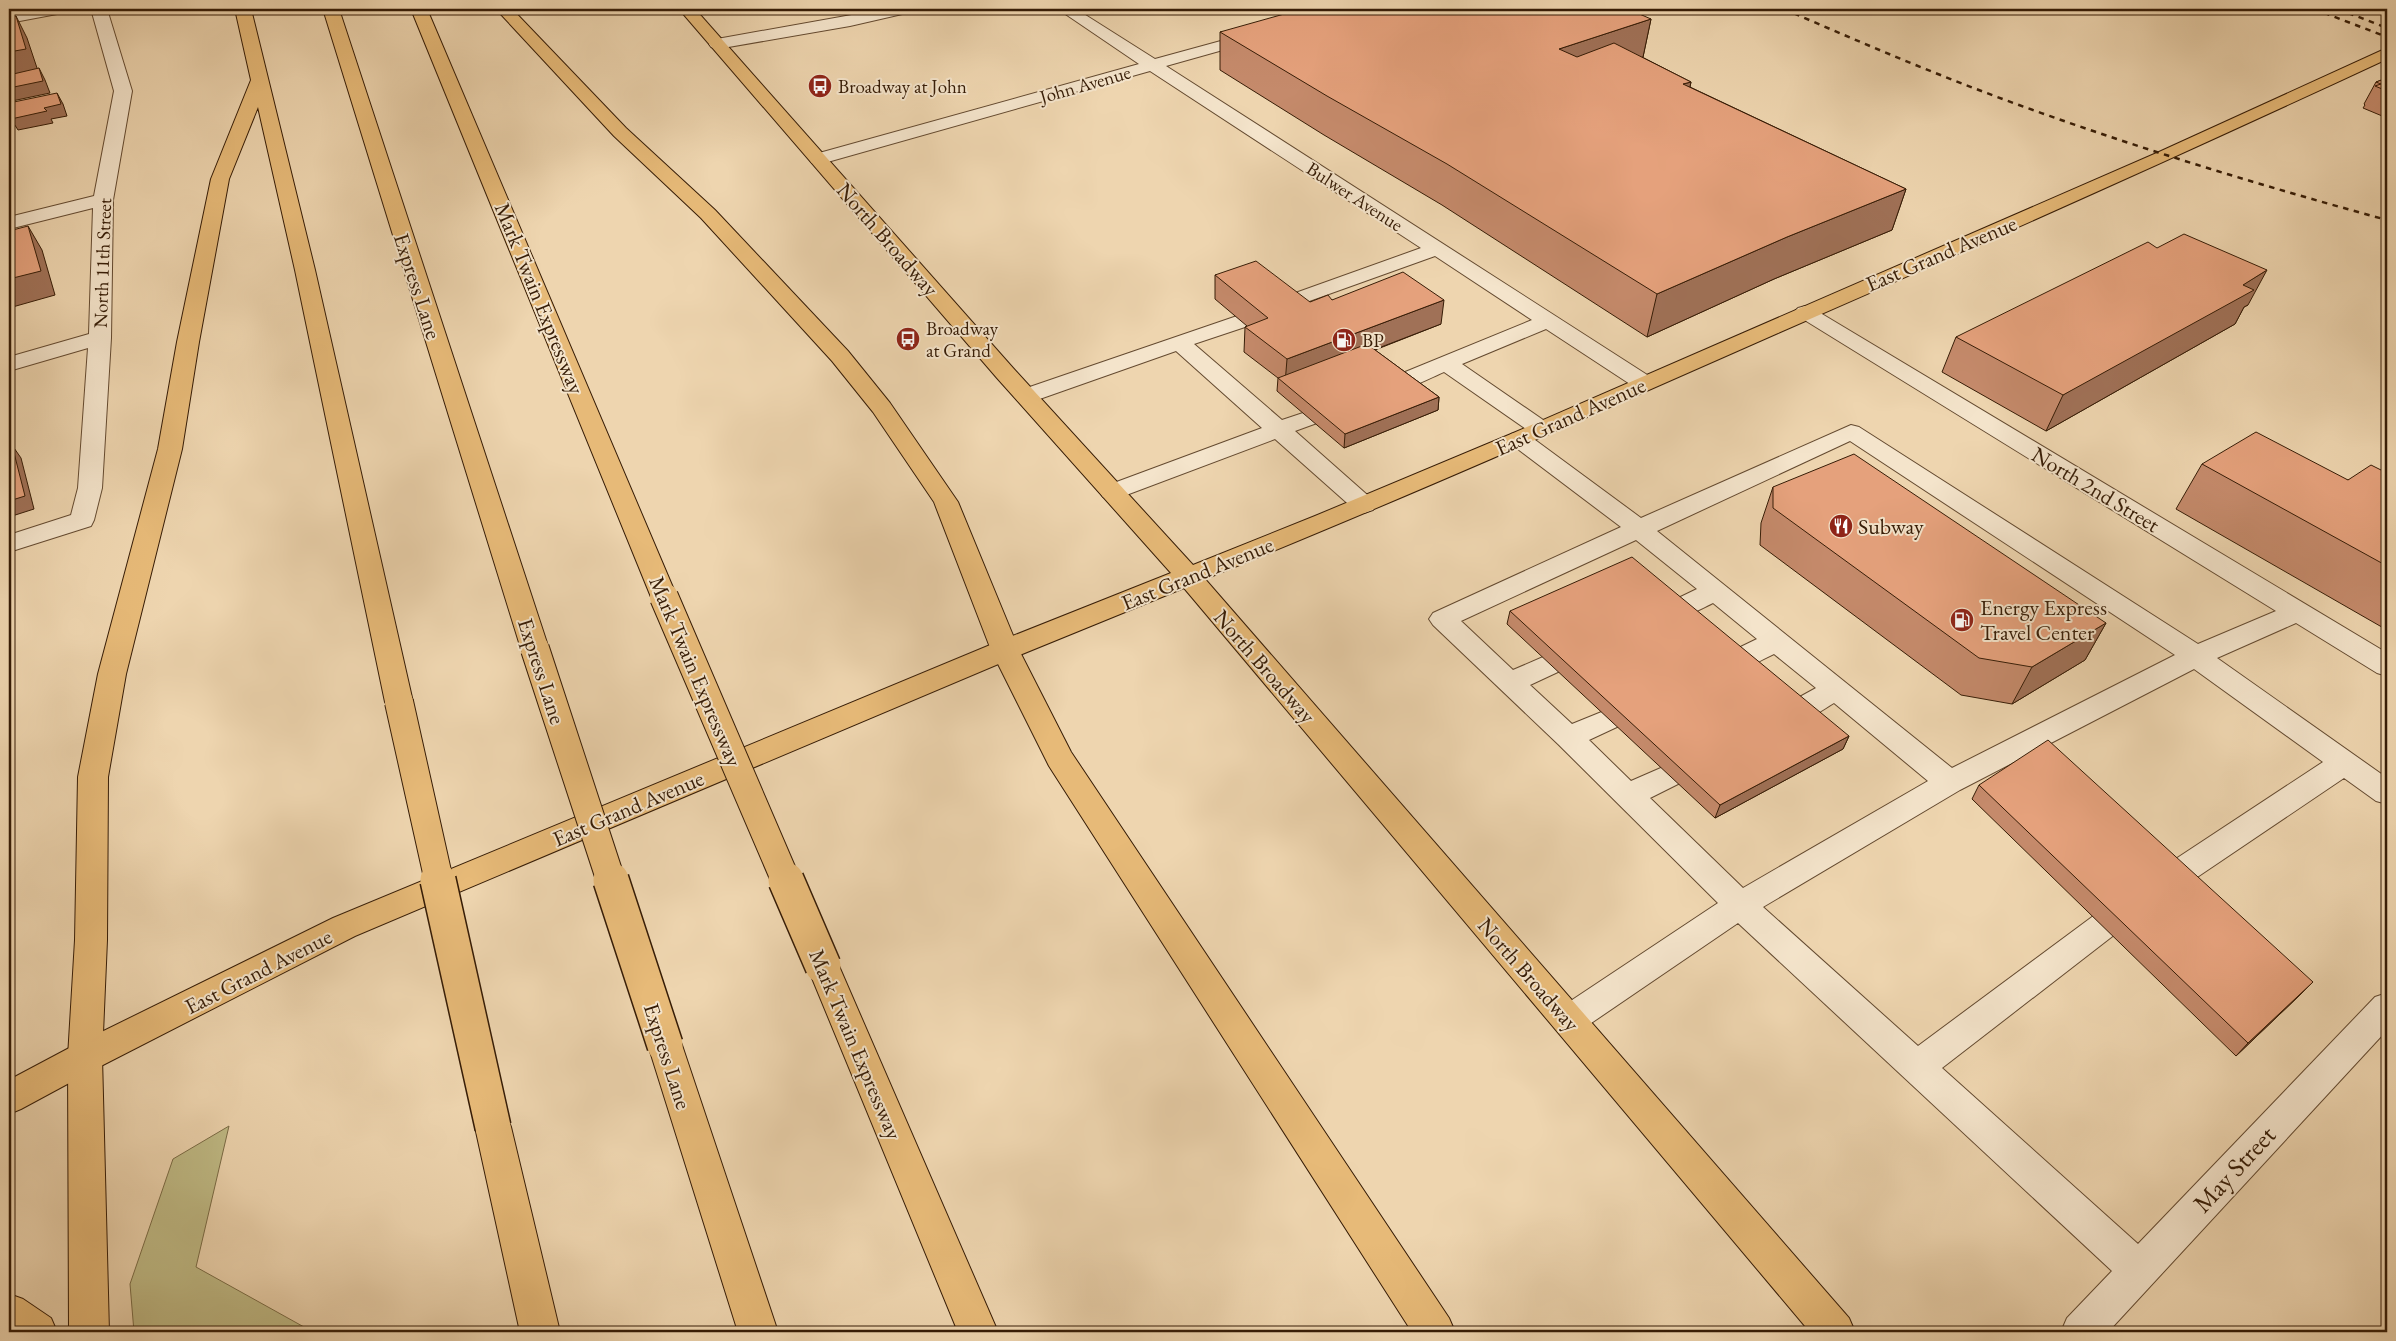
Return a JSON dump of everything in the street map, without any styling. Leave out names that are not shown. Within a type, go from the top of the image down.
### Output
[{"type":"main road","points":[[243,9],[305,270],[493,1127],[540,1332]]},
{"type":"main road","name":"Express Lane","points":[[331,9],[535,649],[758,1332]]},
{"type":"main road","name":"Mark Twain Expressway","points":[[419,9],[664,597],[978,1332]]},
{"type":"main road","points":[[504,9],[620,132],[708,214],[840,356],[882,408],[946,502],[1005,650],[1059,758],[1435,1332]]},
{"type":"main road","name":"North Broadway","points":[[687,9],[1026,396],[1189,576],[1835,1332]]},
{"type":"main road","name":"East Grand Avenue","points":[[9,1098],[85,1057],[344,927],[1005,650],[1364,505],[1530,434],[2165,156],[2387,53]]},
{"type":"main road","points":[[88,1332],[85,1057],[92,940],[93,777],[112,674],[170,449],[188,342],[220,179],[260,79]]},
{"type":"main road","points":[[9,1314],[37,1332]]},
{"type":"street","points":[[9,18],[57,9]]},
{"type":"street","name":"North 11th Street","points":[[9,544],[82,520],[90,488],[100,338],[103,200],[122,91],[99,9]]},
{"type":"street","points":[[836,9],[850,21]]},
{"type":"street","points":[[717,44],[850,21],[905,9]]},
{"type":"street","name":"Bulwer Avenue","points":[[1066,9],[1644,383]]},
{"type":"street","name":"John Avenue","points":[[818,159],[1276,30]]},
{"type":"street","points":[[9,223],[103,200]]},
{"type":"street","points":[[1280,305],[1436,248]]},
{"type":"street","name":"North 2nd Street","points":[[1805,312],[2387,666]]},
{"type":"street","points":[[1026,396],[1240,320]]},
{"type":"street","points":[[1401,382],[1548,321]]},
{"type":"street","points":[[9,364],[100,338]]},
{"type":"street","points":[[1179,342],[1364,505]]},
{"type":"street","points":[[1446,363],[1639,529],[1950,782]]},
{"type":"street","points":[[1112,492],[1309,418]]},
{"type":"street","points":[[2139,1270],[1740,905],[1568,737],[1442,620],[1851,432],[2196,656],[2387,793]]},
{"type":"street","points":[[1675,610],[1716,591]]},
{"type":"street","points":[[1569,1020],[1740,905],[1950,782],[2196,656],[2298,612]]},
{"type":"street","points":[[1734,662],[1777,641]]},
{"type":"street","points":[[1510,682],[1550,664]]},
{"type":"street","points":[[1797,711],[1836,689]]},
{"type":"street","points":[[1568,737],[1609,719]]},
{"type":"street","points":[[2174,877],[2344,763]]},
{"type":"street","points":[[1627,796],[1670,775]]},
{"type":"street","points":[[1917,1066],[2103,926]]},
{"type":"street","name":"May Street","points":[[2081,1332],[2387,1007]]},
{"type":"shaded area","points":[[229,1126],[196,1267],[313,1332],[134,1332],[130,1284],[173,1159]]},
{"type":"building","points":[[1302,9],[1628,9],[1651,19],[1559,49],[1577,57],[1614,43],[1691,82],[1683,84],[1906,189],[1787,237],[1657,294],[1447,164],[1327,96],[1220,32]]},
{"type":"building","points":[[16,16],[26,49],[9,52],[9,18]]},
{"type":"building","points":[[39,68],[43,81],[9,88],[9,75]]},
{"type":"building","points":[[2387,78],[2387,91],[2375,86],[2381,84],[2376,82]]},
{"type":"building","points":[[57,93],[61,104],[44,108],[47,111],[11,119],[9,103]]},
{"type":"building","points":[[28,226],[41,271],[9,279],[9,231]]},
{"type":"building","points":[[2184,234],[2267,270],[2243,285],[2254,290],[2063,395],[1956,337],[2148,242],[2157,248]]},
{"type":"building","points":[[1256,261],[1310,302],[1328,295],[1332,300],[1403,272],[1444,300],[1287,359],[1245,327],[1268,318],[1215,275]]},
{"type":"building","points":[[1367,344],[1439,397],[1345,434],[1278,378]]},
{"type":"building","points":[[2256,432],[2348,480],[2371,465],[2387,473],[2387,566],[2202,464]]},
{"type":"building","points":[[12,445],[25,496],[9,501],[9,446]]},
{"type":"building","points":[[1854,454],[2106,623],[2032,667],[1979,658],[1773,508],[1773,487]]},
{"type":"building","points":[[1632,557],[1849,736],[1720,805],[1510,611]]},
{"type":"building","points":[[2048,740],[2313,982],[2248,1043],[1979,785]]},
{"type":"railway","points":[[1784,9],[1930,71],[2064,121],[2202,166],[2387,220]]},
{"type":"railway","points":[[2314,9],[2387,37]]},
{"type":"railway","points":[[2338,9],[2387,28]]},
{"type":"place","name":"Broadway at John","points":[[820,86]]},
{"type":"place","name":"Broadway at Grand","points":[[908,339]]},
{"type":"place","name":"BP","points":[[1344,340]]},
{"type":"place","name":"Subway","points":[[1841,526]]},
{"type":"place","name":"Energy Express Travel Center","points":[[1962,620]]}]
